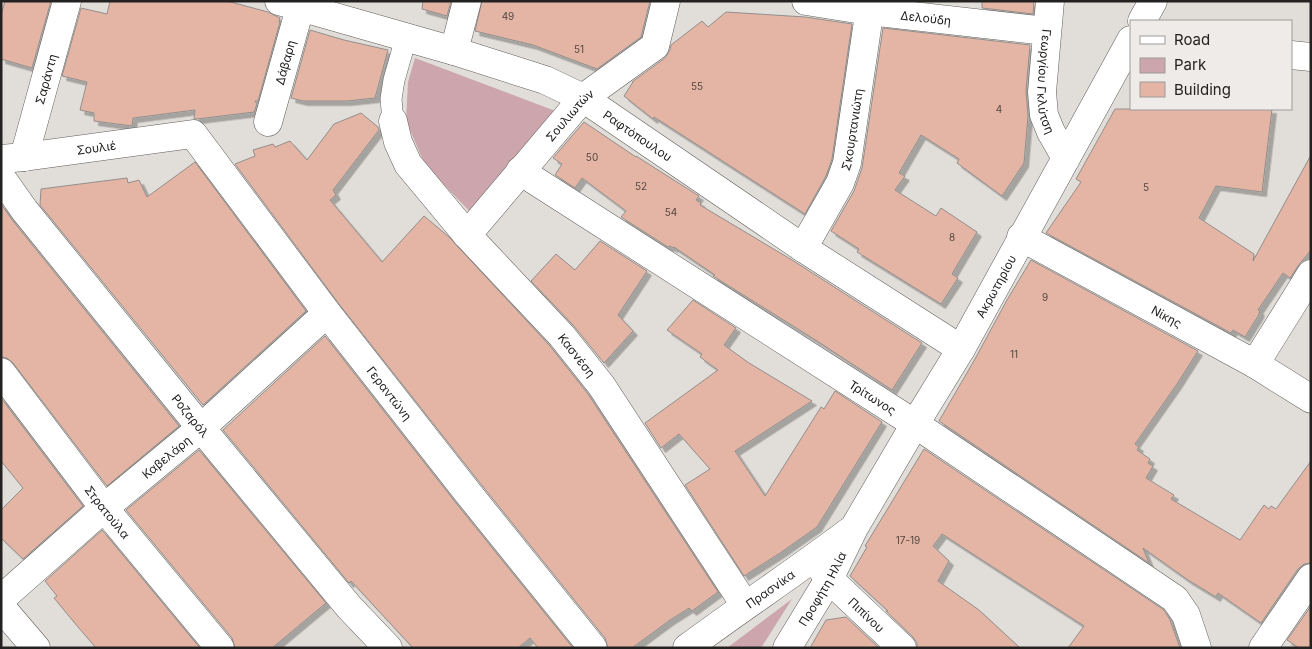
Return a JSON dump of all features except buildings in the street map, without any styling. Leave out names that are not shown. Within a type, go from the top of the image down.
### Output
[{"type":"street","name":"Σαράντη","points":[[13,158],[67,1]]},
{"type":"street","points":[[454,51],[467,1]]},
{"type":"street","name":"Σουλιωτών","points":[[467,235],[583,98],[655,46],[666,1]]},
{"type":"street","name":"Δελούδη","points":[[806,1],[870,6],[1046,31]]},
{"type":"street","name":"Γεωργίου Γκλύτση","points":[[1050,1],[1042,92],[1044,114],[1051,132],[1066,158]]},
{"type":"street","points":[[1143,20],[1153,1]]},
{"type":"street","name":"Ραφτόπουλου","points":[[294,3],[545,80],[583,98],[803,248],[961,349]]},
{"type":"street","name":"Δάβαρη","points":[[268,122],[294,3]]},
{"type":"street","name":"Σκουρτανιώτη","points":[[803,248],[840,183],[847,163],[870,6]]},
{"type":"street","points":[[393,121],[392,99],[394,80],[406,38]]},
{"type":"street","name":"Ακρωτηρίου","points":[[854,528],[961,349],[1130,42]]},
{"type":"street","points":[[1292,55],[1311,57]]},
{"type":"street","name":"Κασνέση","points":[[393,121],[398,142],[408,164],[467,235],[562,336],[601,385],[745,605]]},
{"type":"street","name":"Σουλιέ","points":[[13,158],[192,134]]},
{"type":"street","name":"Γεραντώνη","points":[[192,134],[327,313],[468,493],[593,648]]},
{"type":"street","name":"Τρίτωνος","points":[[520,171],[915,424],[1175,598],[1186,615],[1197,648]]},
{"type":"street","name":"Ροζαρόλ","points":[[1,177],[25,211],[201,428],[349,607],[388,648]]},
{"type":"street","name":"Νίκης","points":[[1022,237],[1256,364],[1311,399]]},
{"type":"street","points":[[1256,364],[1311,274]]},
{"type":"street","name":"Καβελάρη","points":[[1,599],[104,508],[201,428],[327,313]]},
{"type":"street","name":"Στρατούλα","points":[[1,372],[104,508],[220,648]]},
{"type":"street","name":"Πρασνίκα","points":[[687,648],[745,605],[822,569],[854,528]]},
{"type":"street","name":"Προφήτη Ηλία","points":[[786,648],[822,569]]},
{"type":"street","name":"Πιπίνου","points":[[822,569],[902,648]]},
{"type":"street","points":[[1263,648],[1311,578]]},
{"type":"street","points":[[1,607],[36,648]]},
{"type":"green space","points":[[415,58],[558,112],[475,217],[425,165],[406,121],[408,82]]},
{"type":"green space","points":[[792,599],[761,648],[727,648]]}]
